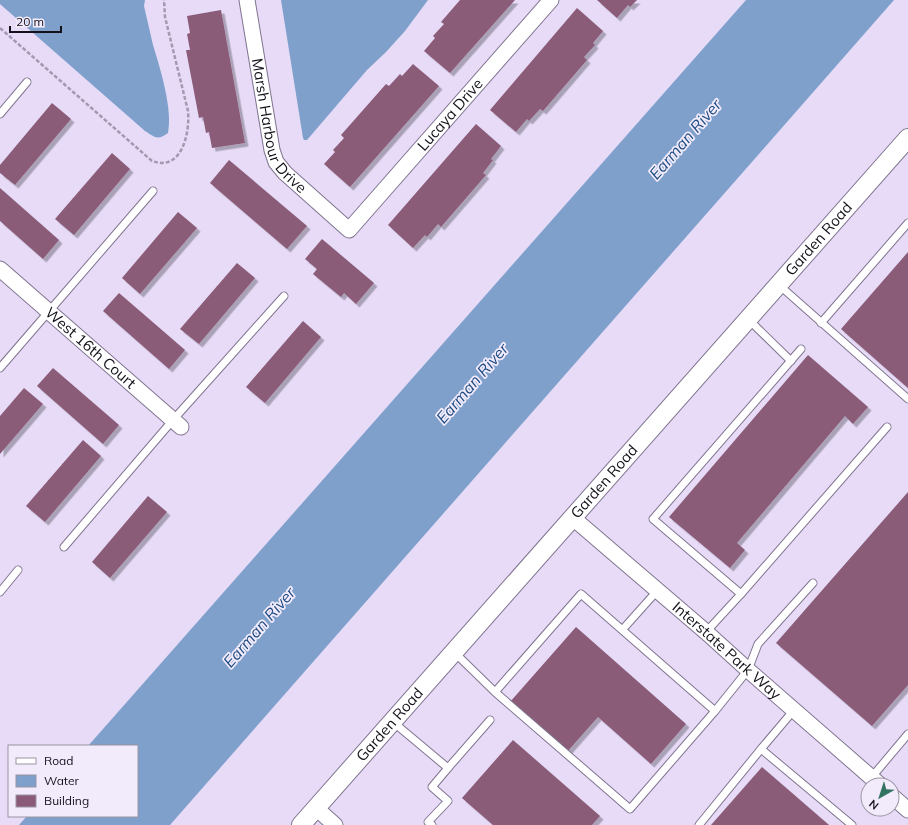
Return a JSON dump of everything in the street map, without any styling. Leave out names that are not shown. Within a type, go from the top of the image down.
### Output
[{"type":"street","name":"Marsh Harbour Drive","points":[[247,0],[272,150],[276,162],[285,173],[349,230]]},
{"type":"street","name":"Lucaya Drive","points":[[349,230],[551,0]]},
{"type":"street","name":"Garden Road","points":[[301,825],[908,138]]},
{"type":"street","name":"West 16th Court","points":[[0,269],[177,423]]},
{"type":"street","name":"Interstate Park Way","points":[[573,518],[871,777]]},
{"type":"street","points":[[900,803],[908,810]]},
{"type":"street","points":[[316,808],[335,825]]},
{"type":"lane","points":[[0,114],[27,82]]},
{"type":"lane","points":[[0,368],[153,191]]},
{"type":"lane","points":[[821,323],[908,223]]},
{"type":"lane","points":[[778,285],[908,399]]},
{"type":"lane","points":[[64,547],[177,423],[284,296]]},
{"type":"lane","points":[[748,319],[791,361]]},
{"type":"lane","points":[[741,594],[653,519],[801,349]]},
{"type":"lane","points":[[706,632],[741,594],[887,426]]},
{"type":"lane","points":[[0,592],[18,570]]},
{"type":"lane","points":[[454,652],[495,692],[630,809],[715,711],[748,670],[758,644],[813,583]]},
{"type":"lane","points":[[623,630],[657,591]]},
{"type":"lane","points":[[495,692],[581,594],[715,711]]},
{"type":"lane","points":[[698,825],[794,710]]},
{"type":"lane","points":[[432,825],[428,822],[448,801],[432,787],[490,720]]},
{"type":"lane","points":[[393,721],[448,768]]},
{"type":"lane","points":[[879,777],[908,734]]},
{"type":"lane","points":[[761,749],[852,825]]},
{"type":"path","points":[[0,28],[152,161],[160,164],[169,162],[179,154],[185,140],[189,122],[188,111],[165,16],[164,0]]},
{"type":"water","points":[[0,0],[145,0],[144,6],[162,77],[169,112],[168,133],[161,137],[156,137],[145,131],[0,4]]},
{"type":"water","points":[[281,0],[428,0],[405,31],[367,70],[307,140],[304,140]]},
{"type":"water","name":"Earman River","points":[[746,0],[894,0],[170,825],[19,825],[26,817],[138,817],[138,745],[89,745]]},
{"type":"building","points":[[460,0],[515,0],[450,73],[424,51],[435,38],[433,36],[444,24],[441,22]]},
{"type":"building","points":[[597,0],[637,0],[630,7],[628,5],[617,18]]},
{"type":"building","points":[[577,8],[603,31],[593,43],[595,45],[584,57],[587,60],[543,111],[540,109],[529,121],[527,119],[516,132],[490,110]]},
{"type":"building","points":[[221,10],[245,143],[212,148],[209,132],[206,133],[203,117],[199,118],[186,50],[190,50],[187,34],[190,33],[187,16]]},
{"type":"building","points":[[413,64],[439,86],[350,187],[324,164],[335,152],[333,150],[344,138],[341,135],[386,84],[389,86],[400,74],[402,76]]},
{"type":"building","points":[[52,103],[71,119],[15,185],[0,173],[0,165]]},
{"type":"building","points":[[476,124],[501,146],[483,173],[486,175],[441,227],[438,224],[427,237],[425,235],[413,248],[388,225]]},
{"type":"building","points":[[112,153],[130,169],[74,235],[55,219]]},
{"type":"building","points":[[229,160],[307,226],[287,249],[210,183]]},
{"type":"building","points":[[0,188],[59,240],[43,259],[0,221]]},
{"type":"building","points":[[178,212],[197,228],[140,294],[122,278]]},
{"type":"building","points":[[322,239],[374,283],[356,304],[344,293],[341,297],[313,274],[317,269],[305,259]]},
{"type":"building","points":[[908,252],[908,388],[841,329]]},
{"type":"building","points":[[237,263],[255,278],[199,344],[180,329]]},
{"type":"building","points":[[119,293],[185,350],[169,369],[103,311]]},
{"type":"building","points":[[303,321],[321,337],[265,403],[246,387]]},
{"type":"building","points":[[808,355],[868,407],[853,424],[845,416],[737,543],[745,550],[730,568],[669,517]]},
{"type":"building","points":[[53,368],[119,425],[103,444],[37,386]]},
{"type":"building","points":[[24,388],[43,404],[0,454],[0,416]]},
{"type":"building","points":[[83,440],[101,456],[45,522],[26,506]]},
{"type":"building","points":[[908,492],[908,685],[872,726],[776,643]]},
{"type":"building","points":[[148,496],[167,512],[110,578],[92,562]]},
{"type":"building","points":[[576,627],[686,724],[651,764],[598,717],[567,752],[510,702]]},
{"type":"building","points":[[513,740],[600,816],[592,825],[493,825],[462,798]]},
{"type":"building","points":[[762,767],[829,825],[711,825]]}]
